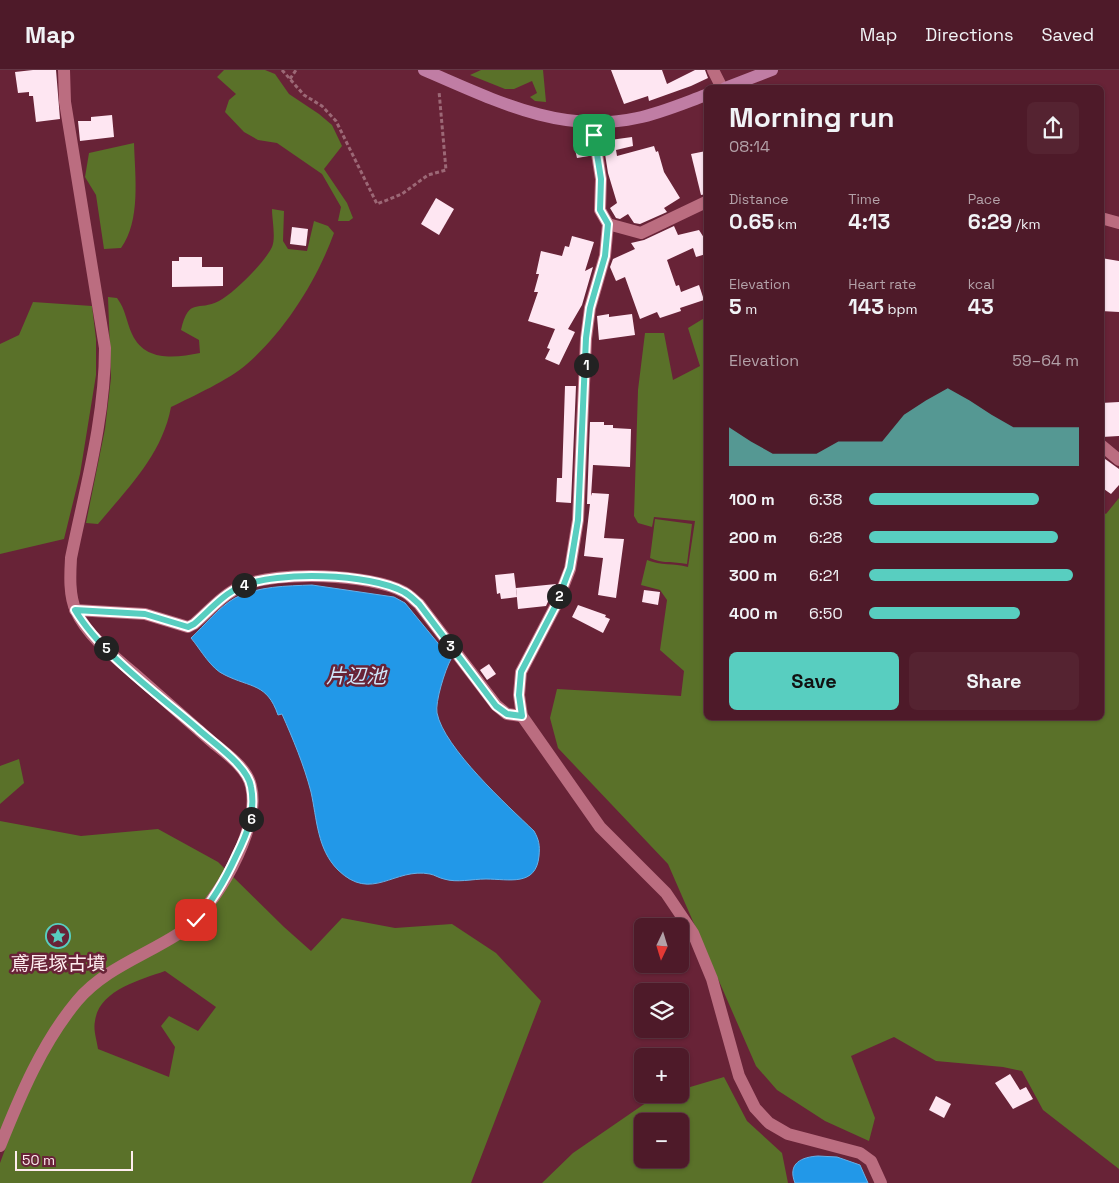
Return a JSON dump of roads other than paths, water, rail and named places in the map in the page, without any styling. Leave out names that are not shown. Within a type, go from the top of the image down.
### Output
[{"type":"street","points":[[0,1146],[37,1063],[54,1032],[78,1000],[123,963],[178,934],[196,920],[212,902],[250,824],[251,786],[236,762],[115,657],[82,622],[75,610],[70,572],[71,558],[99,424],[105,376],[105,348],[65,102],[64,70]]},
{"type":"street","points":[[424,70],[485,97],[539,116],[592,122],[637,118],[704,96]]},
{"type":"street","points":[[713,70],[722,85]]},
{"type":"street","points":[[732,85],[772,70]]},
{"type":"street","points":[[592,122],[601,179],[600,210],[608,224],[605,256],[590,308],[586,338],[578,520],[570,568],[556,605],[521,672],[519,695],[522,716],[600,827],[666,894],[693,933],[712,979],[739,1076],[755,1108],[769,1123],[788,1134],[860,1153],[871,1160],[881,1183]]},
{"type":"street","points":[[608,224],[641,233],[704,203]]},
{"type":"street","points":[[1104,219],[1119,223]]},
{"type":"street","points":[[1104,448],[1119,460]]},
{"type":"street","points":[[75,610],[145,614],[188,627],[194,624],[224,597],[242,586],[262,581],[310,576],[385,584],[405,592],[419,604],[496,706],[507,714],[522,716]]},
{"type":"water","name":"片辺池","points":[[312,585],[394,597],[405,603],[451,659],[443,678],[437,708],[442,727],[451,743],[478,776],[534,831],[539,843],[539,856],[533,873],[527,877],[512,880],[459,881],[417,873],[373,884],[362,884],[350,879],[331,862],[319,833],[305,772],[282,714],[278,715],[269,697],[263,692],[225,675],[215,668],[191,638],[223,606],[244,594],[273,587]]},
{"type":"water","points":[[818,1156],[837,1157],[860,1165],[868,1183],[795,1183],[793,1170],[798,1162]]},
{"type":"place","name":"鳶尾塚古墳","points":[[58,936]]}]
